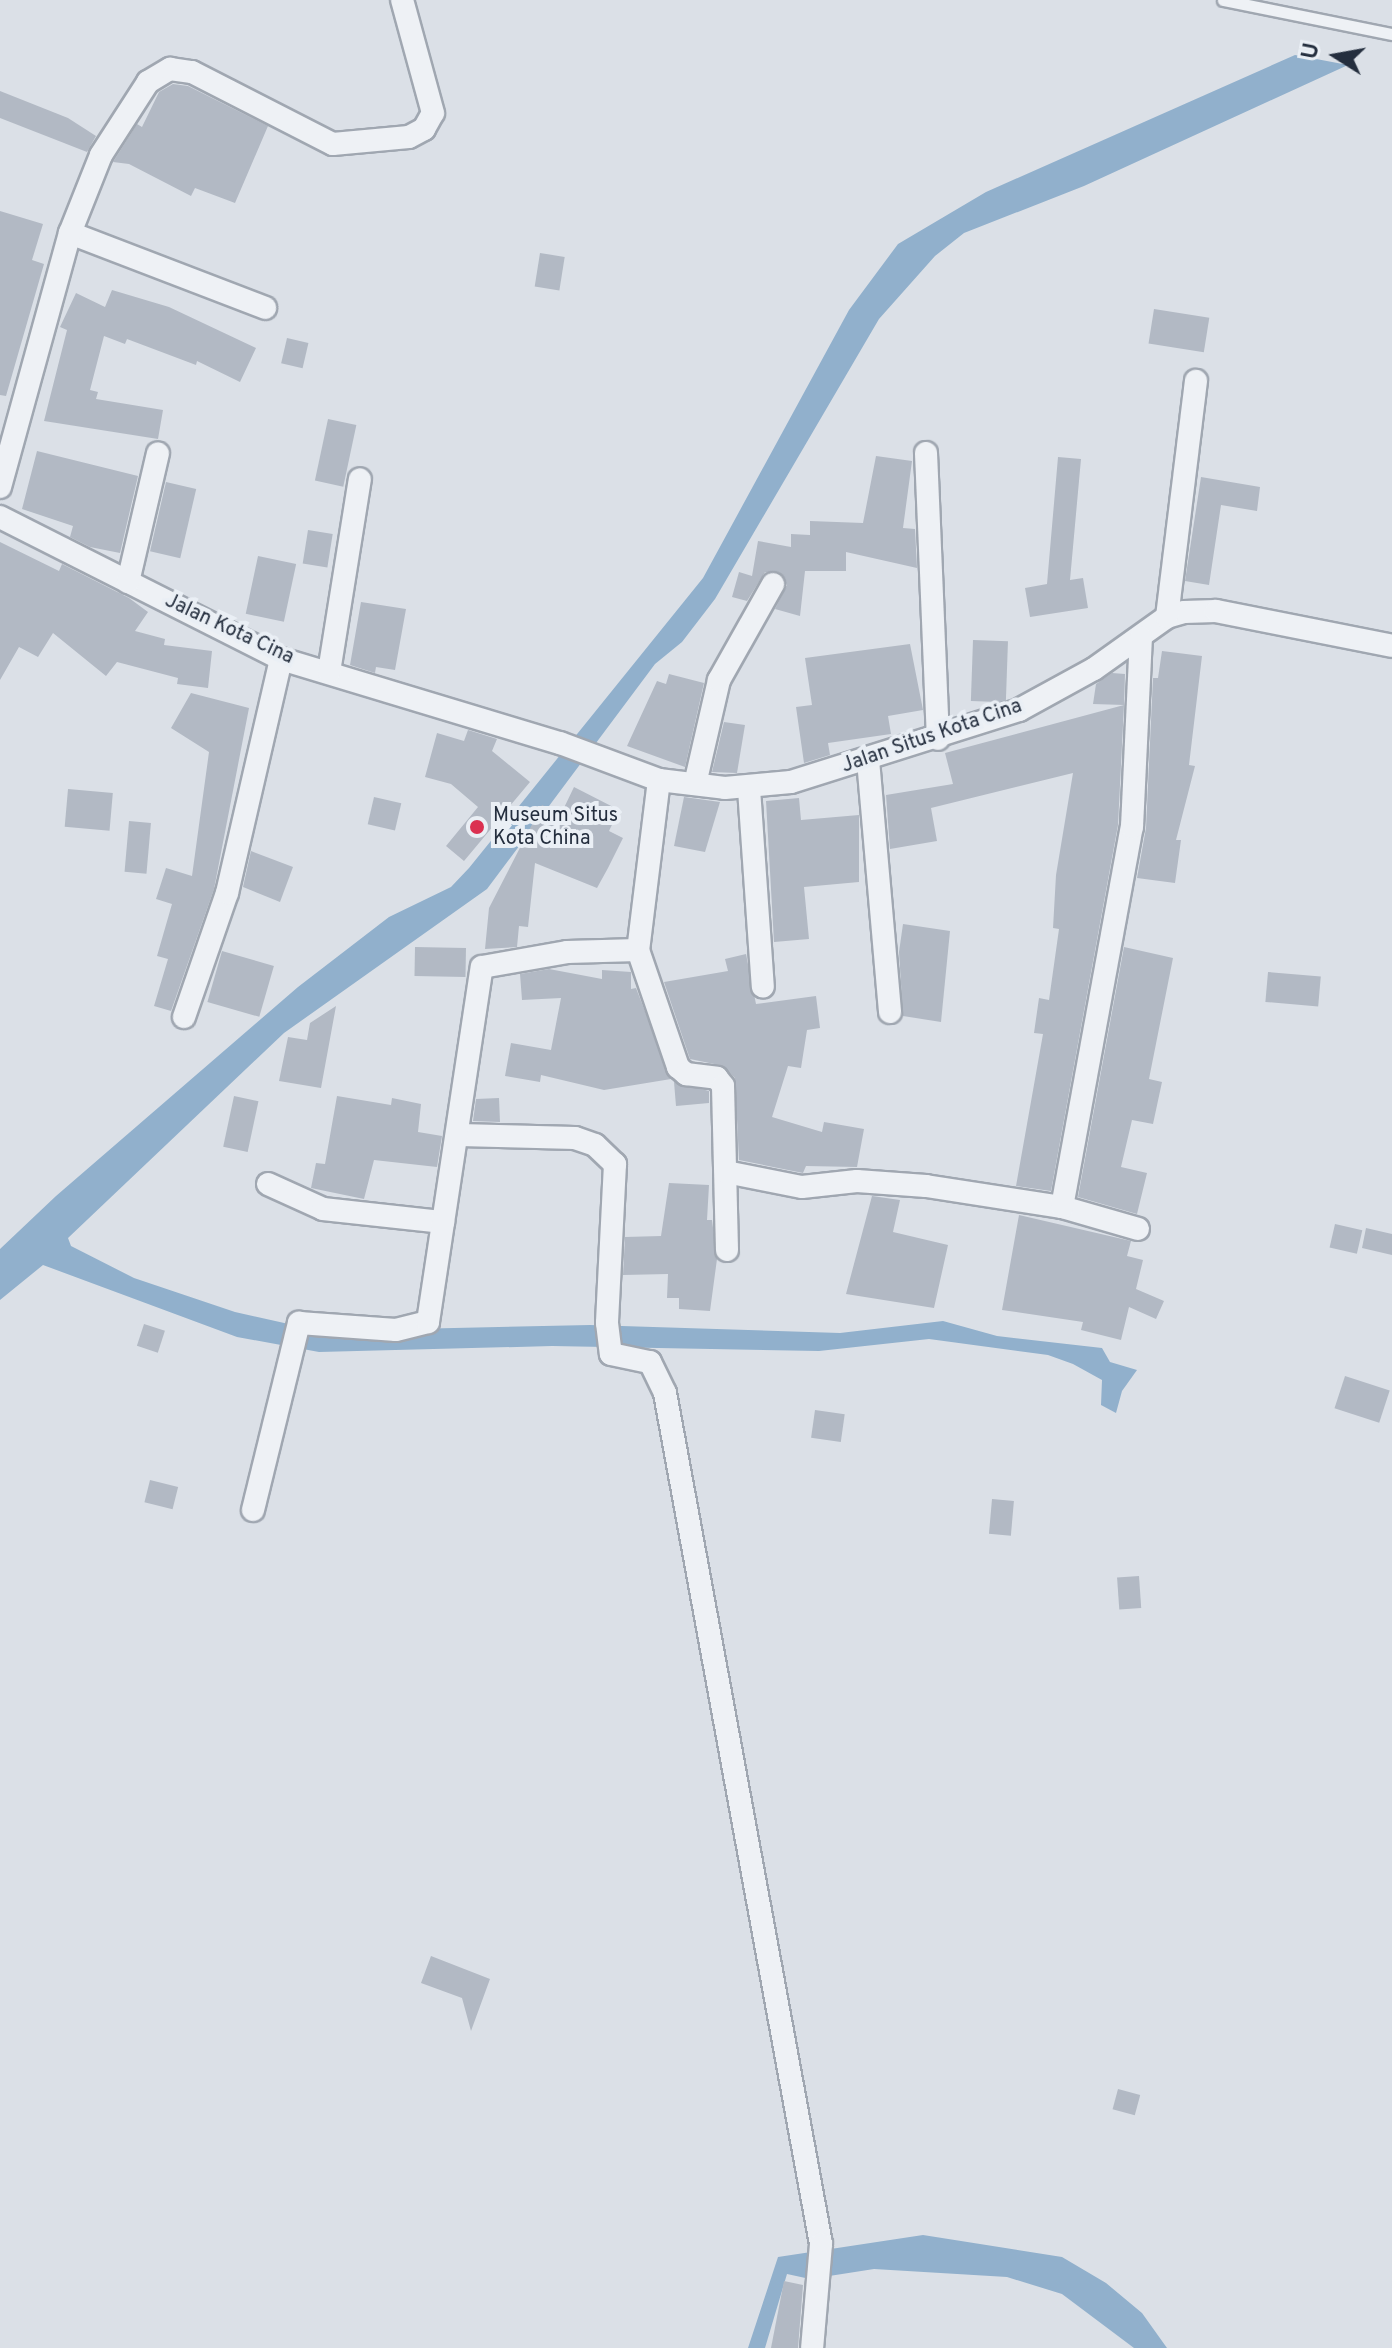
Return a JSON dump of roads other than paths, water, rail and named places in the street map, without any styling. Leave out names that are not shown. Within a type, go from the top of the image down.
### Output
[{"type":"street","points":[[0,487],[70,233],[119,123],[148,82],[170,69],[192,72],[333,144],[395,140],[424,129],[432,106],[402,0]]},
{"type":"street","points":[[70,233],[265,308]]},
{"type":"street","points":[[1167,617],[1196,381]]},
{"type":"street","points":[[128,582],[158,453]]},
{"type":"street","points":[[926,453],[938,739]]},
{"type":"street","points":[[329,672],[360,479]]},
{"type":"street","name":"Jalan Kota Cina","points":[[0,517],[281,659],[594,755]]},
{"type":"street","points":[[695,784],[719,680],[773,584]]},
{"type":"street","name":"Jalan Situs Kota Cina","points":[[594,755],[659,780],[749,789],[868,760],[1019,710],[1141,637],[1167,617],[1207,610],[1392,646]]},
{"type":"street","points":[[1062,1207],[1132,827],[1141,637]]},
{"type":"street","points":[[184,1017],[227,893],[281,659]]},
{"type":"street","points":[[868,760],[890,1012]]},
{"type":"street","points":[[659,780],[638,950],[678,1067],[686,1074],[717,1078],[723,1086],[727,1250]]},
{"type":"street","points":[[749,789],[763,987]]},
{"type":"street","points":[[253,1510],[299,1323],[396,1330],[425,1325],[460,1135],[482,967],[567,952],[638,950]]},
{"type":"street","points":[[460,1135],[575,1138],[595,1145],[612,1160],[607,1323],[611,1354],[650,1362],[665,1393],[821,2244],[812,2348]]},
{"type":"street","points":[[726,1172],[790,1186],[879,1181],[1062,1207],[1138,1229]]},
{"type":"street","points":[[268,1184],[323,1209],[443,1222]]},
{"type":"lane","points":[[1223,0],[1392,34]]},
{"type":"water","points":[[1295,55],[1348,65],[1084,186],[964,233],[935,256],[879,319],[715,599],[682,642],[655,664],[487,889],[284,1033],[68,1238],[71,1246],[134,1278],[235,1312],[320,1331],[590,1325],[840,1333],[943,1321],[997,1336],[1102,1348],[1110,1362],[1137,1370],[1122,1391],[1116,1413],[1101,1405],[1102,1380],[1073,1364],[1048,1355],[929,1339],[819,1351],[552,1346],[319,1352],[237,1337],[43,1265],[0,1300],[0,1249],[56,1196],[298,987],[389,917],[451,887],[469,868],[703,578],[849,310],[898,244],[986,192]]},
{"type":"water","points":[[923,2235],[1062,2257],[1106,2283],[1142,2313],[1167,2348],[1134,2348],[1062,2294],[1007,2277],[874,2269],[810,2279],[787,2274],[765,2348],[748,2348],[778,2257]]},
{"type":"place","name":"Museum Situs Kota China","points":[[477,827]]}]
